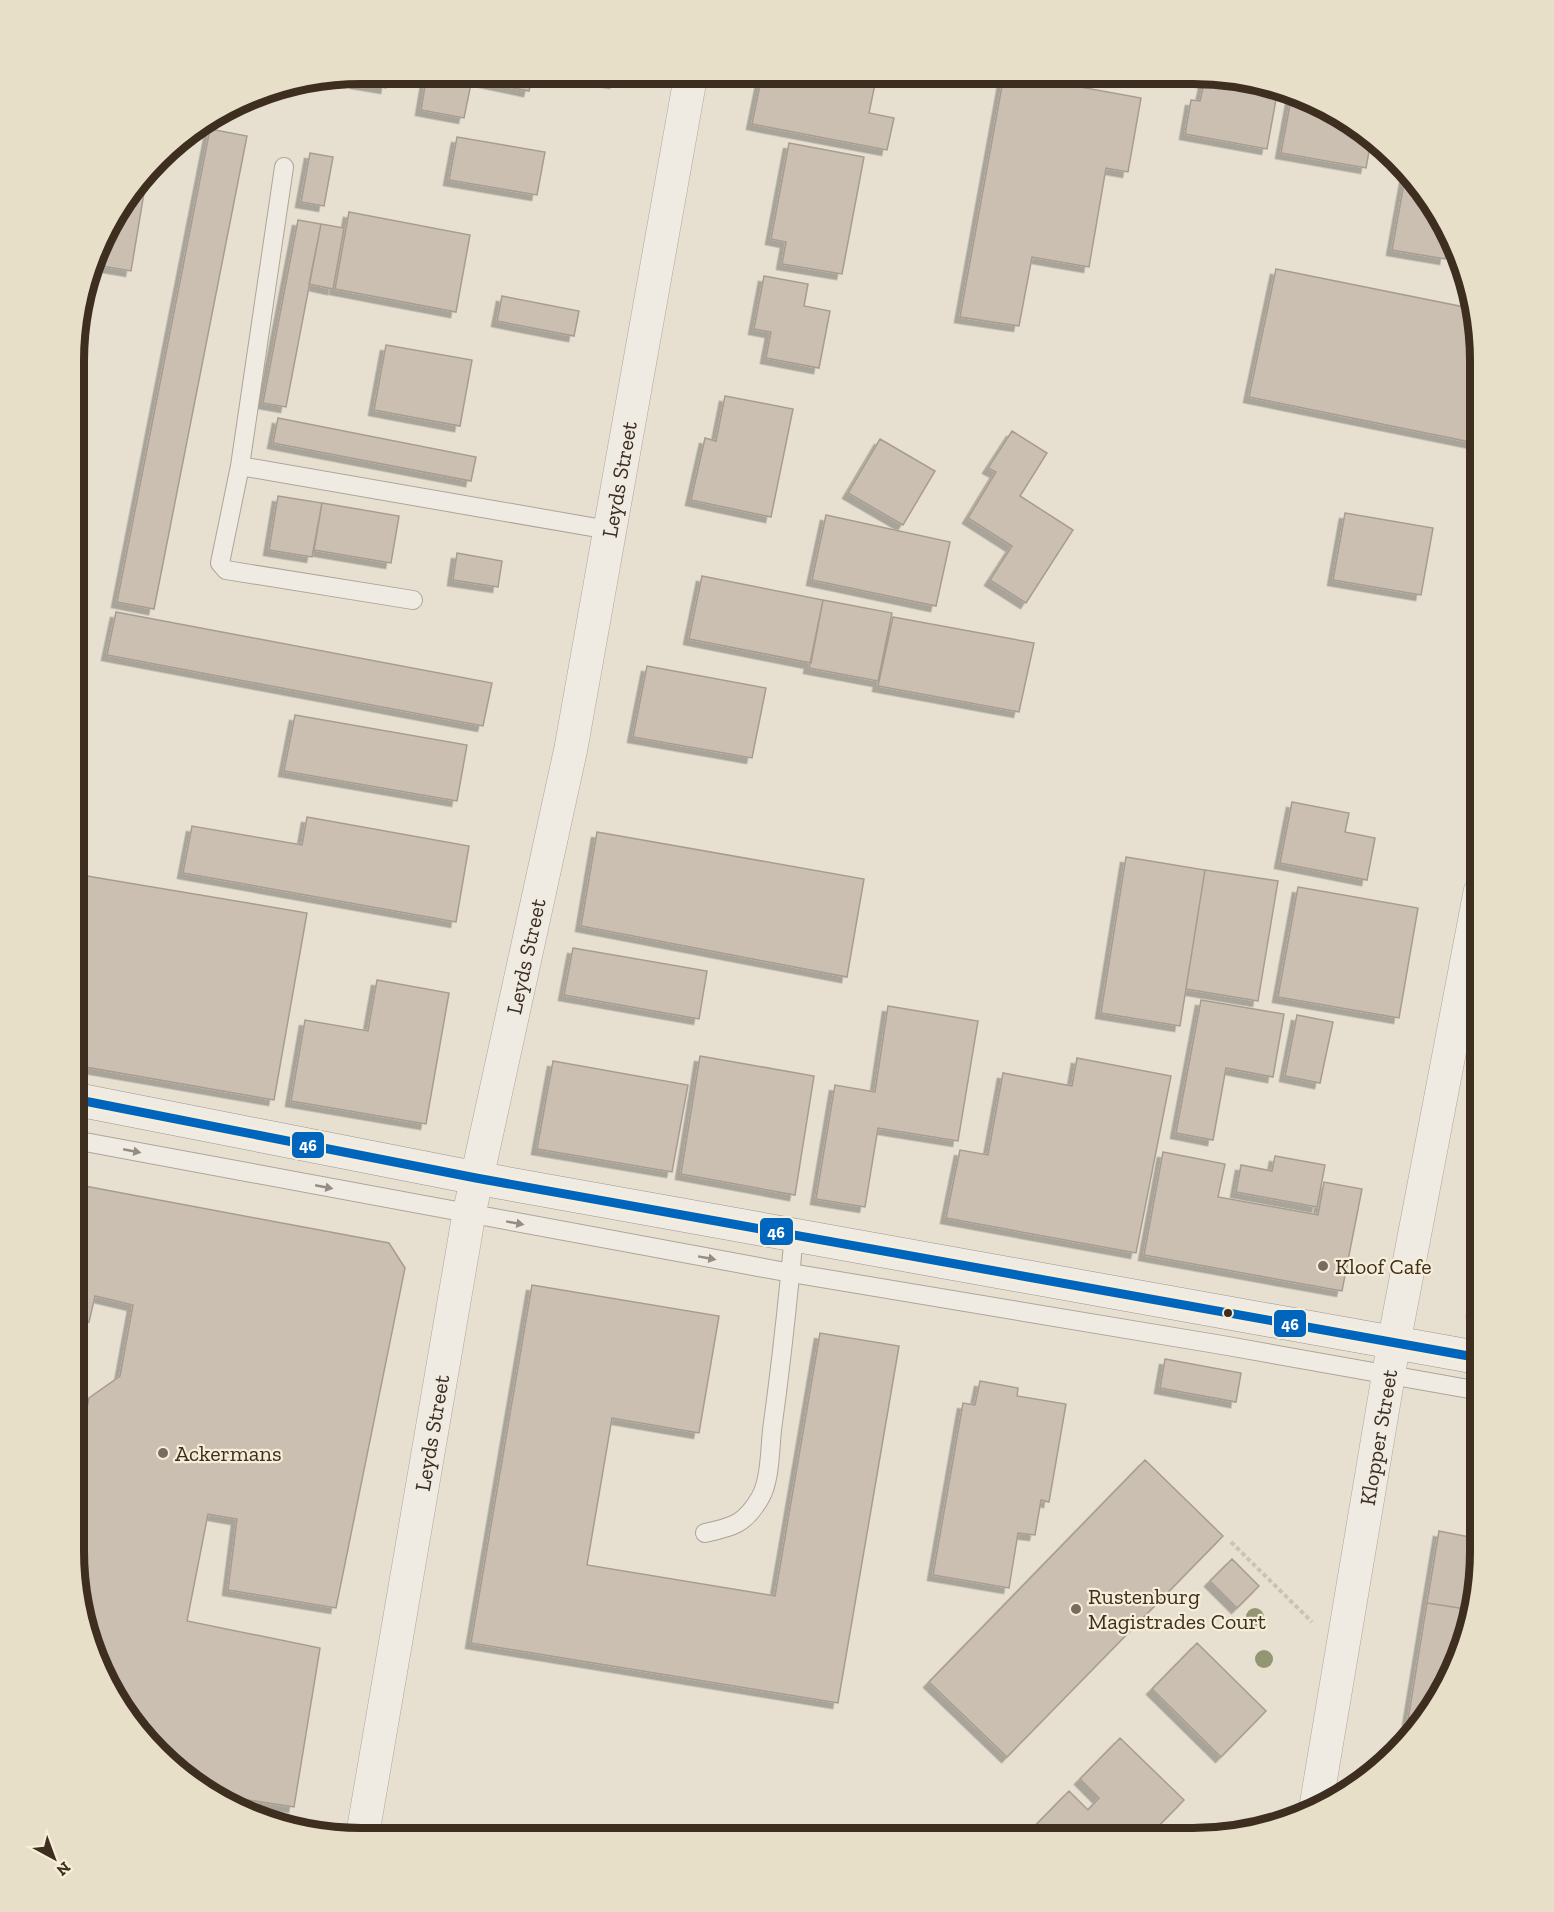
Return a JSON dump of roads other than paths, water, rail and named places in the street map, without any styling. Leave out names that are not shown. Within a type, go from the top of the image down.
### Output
[{"type":"street","name":"Leyds Street","points":[[364,1828],[468,1214],[571,748],[689,84]]},
{"type":"street","name":"Klopper Street","points":[[1317,1798],[1394,1342],[1470,944]]},
{"type":"street","points":[[84,1101],[476,1178],[1470,1356]]},
{"type":"lane","points":[[284,167],[240,466],[220,563],[226,570],[413,600]]},
{"type":"lane","points":[[240,466],[609,530]]},
{"type":"lane","points":[[84,1142],[791,1273],[1222,1345],[1470,1389]]},
{"type":"lane","points":[[705,1533],[732,1527],[751,1513],[762,1495],[767,1473],[794,1234]]},
{"type":"place","name":"Kloof Cafe","points":[[1323,1266]]},
{"type":"place","name":"Ackermans","points":[[163,1453]]},
{"type":"place","name":"Rustenburg Magistrades Court","points":[[1076,1609]]}]
